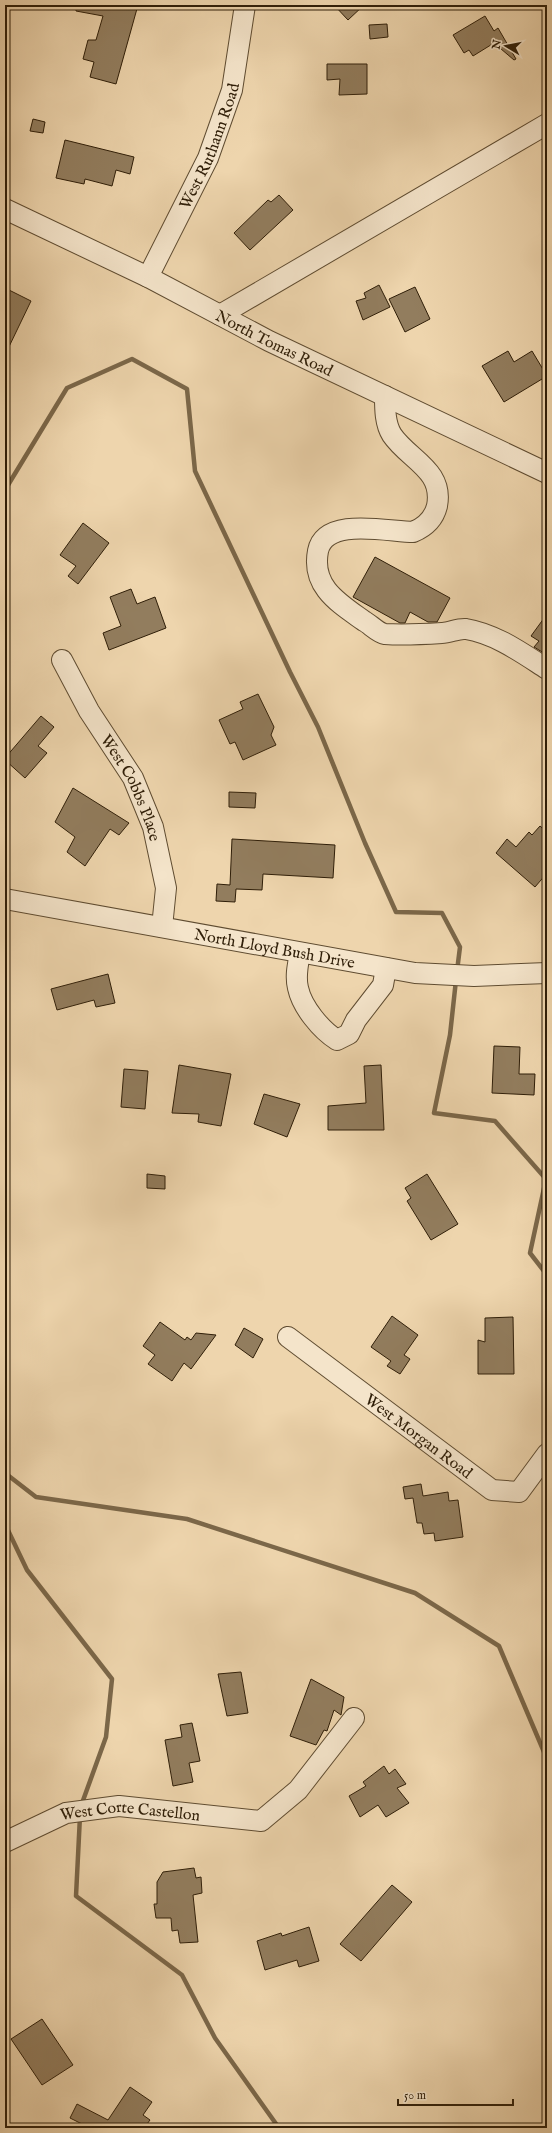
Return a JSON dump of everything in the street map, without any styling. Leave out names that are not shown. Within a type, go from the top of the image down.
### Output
[{"type":"street","name":"West Ruthann Road","points":[[148,277],[208,158],[232,90],[245,5]]},
{"type":"street","points":[[220,315],[547,124]]},
{"type":"street","name":"North Tomas Road","points":[[5,209],[148,277],[220,315],[385,396],[547,473]]},
{"type":"street","points":[[385,396],[385,415],[391,434],[430,473],[439,492],[435,512],[422,528],[414,532],[356,528],[339,530],[327,536],[319,545],[316,558],[316,569],[320,579],[331,597],[383,634],[443,633],[464,629],[490,636],[547,669]]},
{"type":"street","name":"West Cobbs Place","points":[[62,660],[89,711],[133,778],[153,827],[166,888],[162,927]]},
{"type":"street","name":"North Lloyd Bush Drive","points":[[5,899],[386,968],[447,976],[547,973]]},
{"type":"street","points":[[300,953],[297,973],[298,987],[303,1001],[312,1015],[337,1040],[349,1034],[356,1020],[383,985],[386,968]]},
{"type":"street","name":"West Morgan Road","points":[[288,1337],[492,1490],[519,1492],[547,1454]]},
{"type":"street","name":"West Corte Castellon","points":[[5,1842],[66,1813],[119,1806],[261,1821],[298,1790],[354,1718]]},
{"type":"building","points":[[76,5],[138,5],[116,84],[90,77],[94,62],[83,59],[88,40],[96,40],[103,16],[76,11]]},
{"type":"building","points":[[334,5],[364,5],[348,20]]},
{"type":"building","points":[[485,16],[494,31],[498,28],[516,59],[514,60],[494,43],[473,56],[469,50],[464,53],[453,35]]},
{"type":"building","points":[[387,24],[388,37],[370,39],[369,25]]},
{"type":"building","points":[[327,64],[367,64],[367,94],[339,95],[340,79],[327,80]]},
{"type":"building","points":[[33,119],[45,122],[43,133],[30,131]]},
{"type":"building","points":[[65,140],[134,157],[130,174],[116,170],[112,186],[85,179],[84,184],[56,178]]},
{"type":"building","points":[[279,195],[293,210],[250,250],[234,233],[268,200],[271,202]]},
{"type":"building","points":[[379,285],[390,307],[363,320],[356,301],[366,298],[364,293]]},
{"type":"building","points":[[415,287],[430,319],[405,332],[389,299]]},
{"type":"building","points":[[5,288],[31,301],[5,355]]},
{"type":"building","points":[[508,351],[514,362],[532,351],[547,376],[504,402],[482,366]]},
{"type":"building","points":[[83,523],[109,543],[78,584],[68,576],[76,566],[60,555]]},
{"type":"building","points":[[375,557],[450,598],[437,622],[428,622],[410,612],[405,623],[400,623],[353,597]]},
{"type":"building","points":[[131,589],[137,604],[155,597],[166,628],[109,650],[103,633],[121,626],[110,597]]},
{"type":"building","points":[[547,614],[547,655],[534,647],[539,641],[531,636]]},
{"type":"building","points":[[258,694],[274,727],[271,735],[276,745],[243,760],[235,742],[230,744],[219,720],[243,709],[240,702]]},
{"type":"building","points":[[41,716],[54,727],[38,746],[47,753],[25,778],[5,760],[5,758]]},
{"type":"building","points":[[73,788],[129,823],[119,835],[110,829],[85,866],[67,852],[75,837],[55,822]]},
{"type":"building","points":[[229,792],[256,793],[255,808],[229,807]]},
{"type":"building","points":[[540,826],[547,832],[547,873],[535,887],[496,853],[507,839],[516,847],[529,832],[532,835]]},
{"type":"building","points":[[232,839],[335,845],[333,878],[263,874],[262,890],[236,889],[235,902],[216,901],[217,884],[230,885]]},
{"type":"building","points":[[108,974],[115,1003],[96,1007],[94,1000],[57,1010],[51,989]]},
{"type":"building","points":[[494,1046],[520,1047],[519,1074],[535,1074],[534,1095],[492,1093]]},
{"type":"building","points":[[179,1065],[231,1074],[221,1126],[198,1122],[199,1114],[172,1113]]},
{"type":"building","points":[[381,1065],[384,1130],[328,1130],[328,1106],[366,1103],[364,1066]]},
{"type":"building","points":[[124,1069],[148,1071],[145,1109],[121,1107]]},
{"type":"building","points":[[264,1094],[300,1104],[287,1137],[254,1124]]},
{"type":"building","points":[[147,1174],[165,1176],[165,1189],[147,1188]]},
{"type":"building","points":[[427,1174],[458,1224],[431,1240],[407,1201],[411,1198],[405,1188]]},
{"type":"building","points":[[392,1316],[418,1335],[404,1355],[410,1359],[400,1374],[387,1366],[391,1361],[371,1347]]},
{"type":"building","points":[[513,1317],[514,1374],[478,1374],[478,1340],[485,1342],[485,1318]]},
{"type":"building","points":[[160,1322],[185,1340],[187,1337],[191,1340],[196,1333],[216,1335],[191,1369],[184,1363],[172,1381],[148,1364],[155,1355],[143,1346]]},
{"type":"building","points":[[244,1328],[263,1339],[253,1358],[235,1345]]},
{"type":"building","points":[[421,1484],[423,1496],[448,1492],[449,1501],[458,1500],[463,1537],[435,1541],[434,1533],[424,1534],[422,1523],[417,1523],[413,1498],[405,1499],[403,1487]]},
{"type":"building","points":[[241,1672],[248,1713],[227,1716],[218,1674]]},
{"type":"building","points":[[311,1679],[344,1697],[341,1715],[334,1710],[327,1731],[324,1730],[316,1745],[290,1736]]},
{"type":"building","points":[[192,1723],[200,1761],[189,1763],[193,1782],[173,1786],[165,1740],[182,1737],[180,1725]]},
{"type":"building","points":[[384,1766],[389,1774],[395,1769],[406,1784],[397,1788],[409,1803],[386,1817],[378,1805],[360,1817],[349,1796],[366,1786],[363,1782]]},
{"type":"building","points":[[194,1868],[196,1878],[201,1877],[202,1893],[193,1895],[198,1942],[180,1943],[178,1930],[172,1931],[171,1918],[156,1918],[154,1904],[157,1904],[157,1882],[163,1872]]},
{"type":"building","points":[[392,1885],[412,1902],[361,1961],[340,1944]]},
{"type":"building","points":[[309,1927],[319,1961],[299,1967],[297,1960],[265,1970],[257,1941],[281,1933],[282,1936]]},
{"type":"building","points":[[42,2019],[73,2065],[42,2085],[11,2039]]},
{"type":"building","points":[[130,2087],[152,2102],[143,2115],[150,2120],[144,2128],[90,2128],[70,2118],[77,2104],[108,2120]]},
{"type":"waterway","points":[[5,490],[67,388],[132,359],[187,389],[195,471],[290,672],[318,727],[365,843],[396,912],[442,913],[460,947],[457,971]]},
{"type":"waterway","points":[[456,980],[450,1035],[434,1113],[495,1121],[546,1179],[530,1253],[547,1275]]},
{"type":"waterway","points":[[5,1473],[36,1497],[187,1519],[415,1593],[499,1646],[547,1759]]},
{"type":"waterway","points":[[5,1524],[27,1570],[112,1679],[106,1737],[81,1806]]},
{"type":"waterway","points":[[80,1816],[76,1896],[182,1975],[215,2038],[279,2128]]}]
